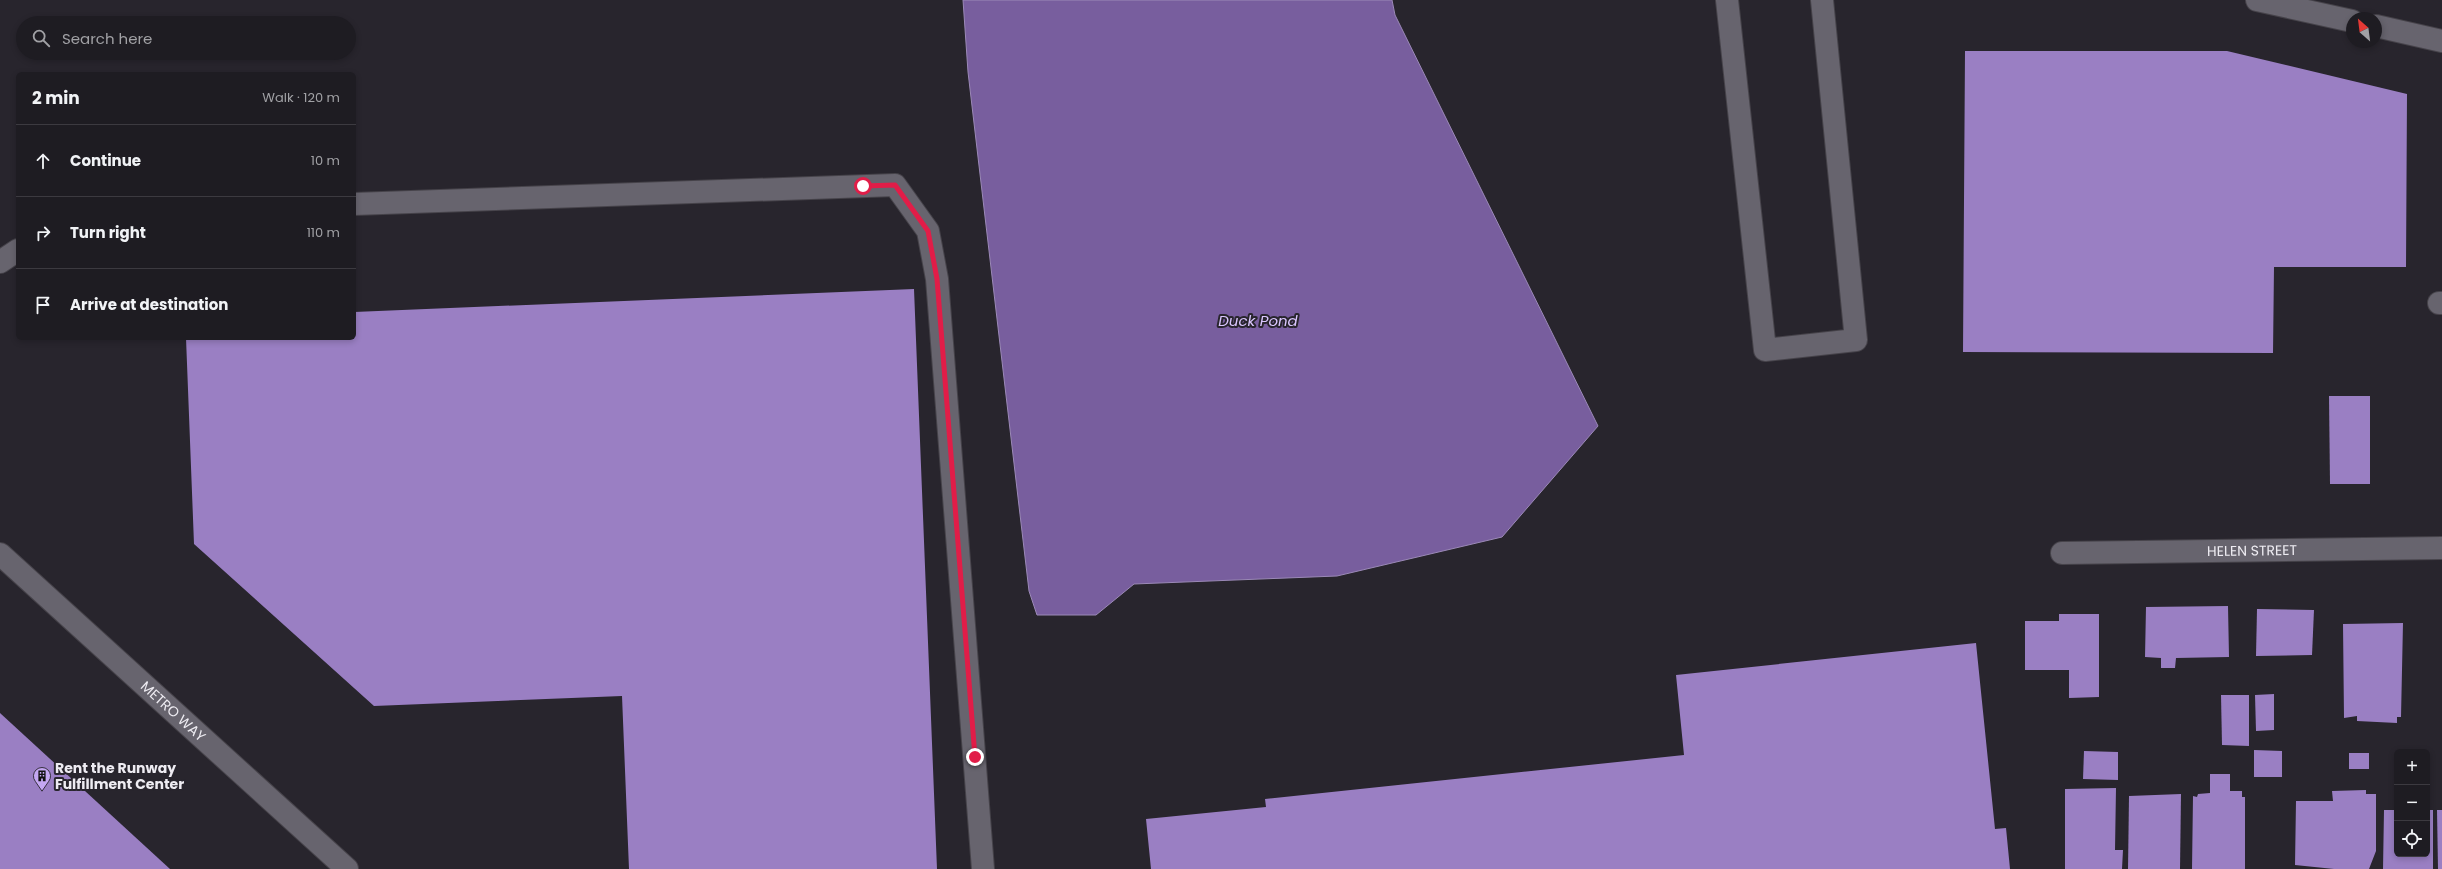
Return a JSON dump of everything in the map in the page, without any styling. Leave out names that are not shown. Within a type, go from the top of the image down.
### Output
[{"type":"street","points":[[1727,0],[1766,350],[1856,340],[1822,0]]},
{"type":"street","points":[[2257,0],[2346,20]]},
{"type":"street","points":[[2382,27],[2442,41]]},
{"type":"street","points":[[356,204],[895,185],[928,231],[937,279],[984,869]]},
{"type":"street","points":[[0,262],[16,251]]},
{"type":"street","name":"HELEN STREET","points":[[2062,553],[2442,548]]},
{"type":"street","name":"METRO WAY","points":[[0,554],[347,869]]},
{"type":"water","name":"Duck Pond","points":[[963,0],[1392,0],[1395,15],[1598,426],[1502,537],[1337,576],[1134,584],[1096,615],[1037,615],[1029,591],[968,72]]},
{"type":"building","points":[[1965,51],[2227,51],[2407,94],[2406,267],[2274,267],[2273,353],[1963,352]]},
{"type":"building","points":[[914,289],[937,869],[629,869],[622,696],[374,706],[194,544],[186,340],[356,340],[356,312]]},
{"type":"building","points":[[2329,396],[2370,396],[2370,484],[2330,484]]},
{"type":"building","points":[[2228,606],[2229,657],[2176,658],[2175,668],[2161,668],[2161,658],[2145,657],[2146,607]]},
{"type":"building","points":[[2257,609],[2314,610],[2312,655],[2256,656]]},
{"type":"building","points":[[2059,614],[2099,614],[2099,697],[2069,698],[2069,670],[2025,670],[2025,621],[2059,621]]},
{"type":"building","points":[[2403,623],[2401,717],[2397,717],[2397,723],[2357,721],[2357,716],[2344,718],[2343,624]]},
{"type":"building","points":[[1976,643],[1995,829],[2006,828],[2010,869],[1151,869],[1146,819],[1266,807],[1265,799],[1684,755],[1676,675]]},
{"type":"building","points":[[2274,694],[2274,730],[2256,731],[2255,695]]},
{"type":"building","points":[[2221,695],[2249,695],[2249,746],[2222,745]]},
{"type":"building","name":"Rent the Runway Fulfillment Center","points":[[0,713],[170,869],[0,869]]},
{"type":"building","points":[[2254,750],[2282,751],[2282,777],[2254,777]]},
{"type":"building","points":[[2084,751],[2118,752],[2118,780],[2083,779]]},
{"type":"building","points":[[2349,753],[2369,753],[2369,769],[2349,769]]},
{"type":"building","points":[[2210,774],[2230,774],[2230,791],[2242,791],[2242,797],[2245,797],[2245,869],[2192,869],[2193,796],[2197,797],[2198,794],[2210,793]]},
{"type":"building","points":[[2116,788],[2115,850],[2123,850],[2122,869],[2065,869],[2065,789]]},
{"type":"building","points":[[2366,790],[2366,794],[2376,794],[2376,851],[2369,869],[2334,869],[2295,865],[2296,801],[2333,801],[2332,791]]},
{"type":"building","points":[[2181,794],[2180,869],[2128,869],[2129,796]]},
{"type":"building","points":[[2384,810],[2394,810],[2394,857],[2430,857],[2430,810],[2433,810],[2433,869],[2383,869]]},
{"type":"building","points":[[2437,810],[2442,810],[2442,869],[2438,869]]},
{"type":"place","name":"Rent the Runway Fulfillment Center","points":[[42,791]]},
{"type":"route","points":[[863,186],[895,185],[928,231],[937,279],[975,757]]}]
